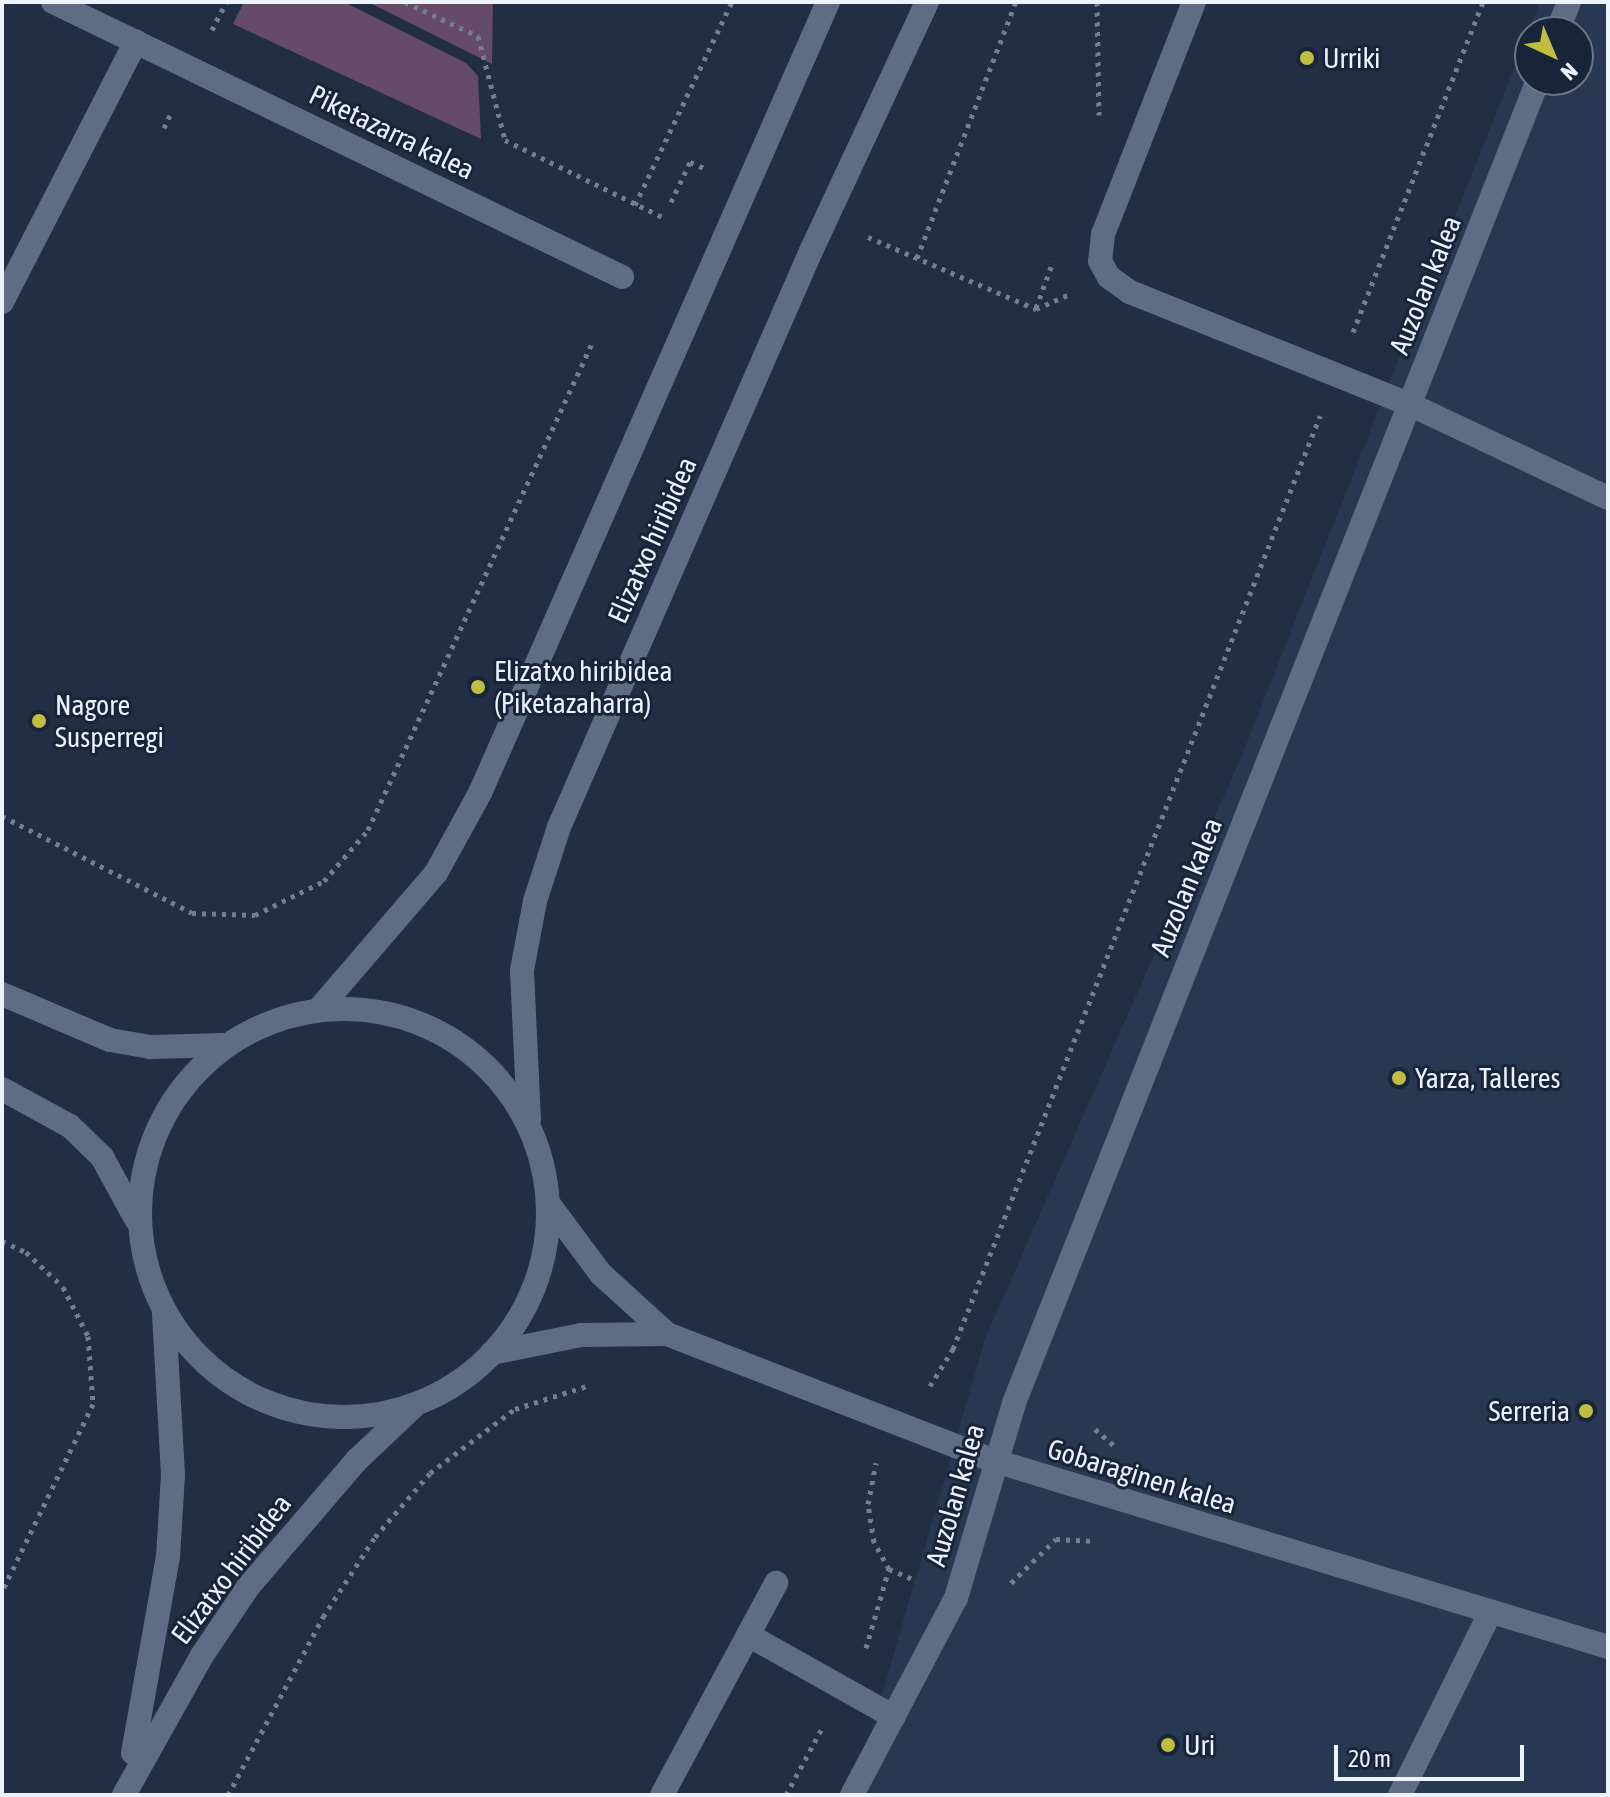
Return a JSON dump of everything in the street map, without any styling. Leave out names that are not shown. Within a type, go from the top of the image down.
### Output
[{"type":"main road","name":"Piketazarra kalea","points":[[53,2],[622,277]]},
{"type":"main road","name":"Elizatxo hiribidea","points":[[319,1009],[436,873],[480,793],[828,2]]},
{"type":"main road","name":"Elizatxo hiribidea","points":[[529,1125],[522,970],[535,901],[559,827],[816,240],[927,2]]},
{"type":"main road","points":[[1194,2],[1103,234],[1100,261],[1109,277],[1130,292],[1338,372],[1608,498]]},
{"type":"main road","points":[[2,302],[136,41]]},
{"type":"main road","name":"Auzolan kalea","points":[[852,1795],[956,1598],[995,1461],[1532,96]]},
{"type":"main road","points":[[2,994],[110,1040],[188,1049],[225,1045]]},
{"type":"main road","points":[[2,1089],[70,1126],[102,1157],[139,1227],[164,1312],[205,1363],[230,1383],[290,1411],[355,1417],[418,1403],[457,1382],[492,1353],[535,1284],[547,1245],[548,1203],[529,1125],[502,1082],[465,1046],[420,1022],[371,1009],[319,1009],[270,1021],[225,1045],[194,1073],[157,1132],[141,1186],[139,1227]]},
{"type":"main road","name":"Gobaraginen kalea","points":[[548,1203],[601,1274],[667,1334],[995,1461],[1608,1647]]},
{"type":"main road","name":"Elizatxo hiribidea","points":[[123,1795],[155,1654],[168,1557],[173,1461],[164,1312]]},
{"type":"main road","name":"Gobaraginen kalea","points":[[492,1353],[581,1335],[667,1334]]},
{"type":"main road","name":"Elizatxo hiribidea","points":[[123,1795],[186,1681],[248,1587],[357,1460],[418,1403]]},
{"type":"main road","points":[[662,1795],[776,1583]]},
{"type":"main road","points":[[1400,1795],[1490,1613]]},
{"type":"main road","points":[[748,1635],[894,1717]]},
{"type":"path","points":[[405,2],[478,36],[505,140],[664,218]]},
{"type":"path","points":[[635,205],[732,2]]},
{"type":"path","points":[[917,258],[1016,2]]},
{"type":"path","points":[[924,1394],[953,1349],[1483,2]]},
{"type":"path","points":[[671,202],[690,162]]},
{"type":"path","points":[[859,234],[1036,309],[1109,277]]},
{"type":"path","points":[[2,816],[192,913],[255,915],[324,881],[368,830],[593,341]]},
{"type":"path","points":[[2,1241],[26,1252],[63,1287],[88,1336],[93,1404],[2,1591]]},
{"type":"path","points":[[228,1795],[323,1617],[375,1537],[430,1473],[515,1409],[599,1384]]},
{"type":"path","points":[[864,1651],[889,1569],[874,1542],[868,1504],[874,1466]]},
{"type":"path","points":[[1008,1587],[1026,1561],[1056,1539],[1102,1542]]},
{"type":"path","points":[[786,1795],[828,1716]]},
{"type":"shaded area","points":[[244,2],[344,2],[466,63],[478,76],[481,139],[233,24]]},
{"type":"shaded area","points":[[368,2],[493,2],[492,64]]},
{"type":"shaded area","points":[[1540,2],[1608,2],[1608,1795],[853,1795],[985,1339],[1242,755],[1514,68],[1514,96],[1594,96],[1594,16],[1534,16]]},
{"type":"place","name":"Urriki","points":[[1307,58]]},
{"type":"place","name":"Elizatxo hiribidea (Piketazaharra)","points":[[478,687]]},
{"type":"place","name":"Nagore Susperregi","points":[[39,721]]},
{"type":"place","name":"Yarza, Talleres","points":[[1399,1078]]},
{"type":"place","name":"Serreria","points":[[1586,1411]]},
{"type":"place","name":"Uri","points":[[1168,1745]]}]
